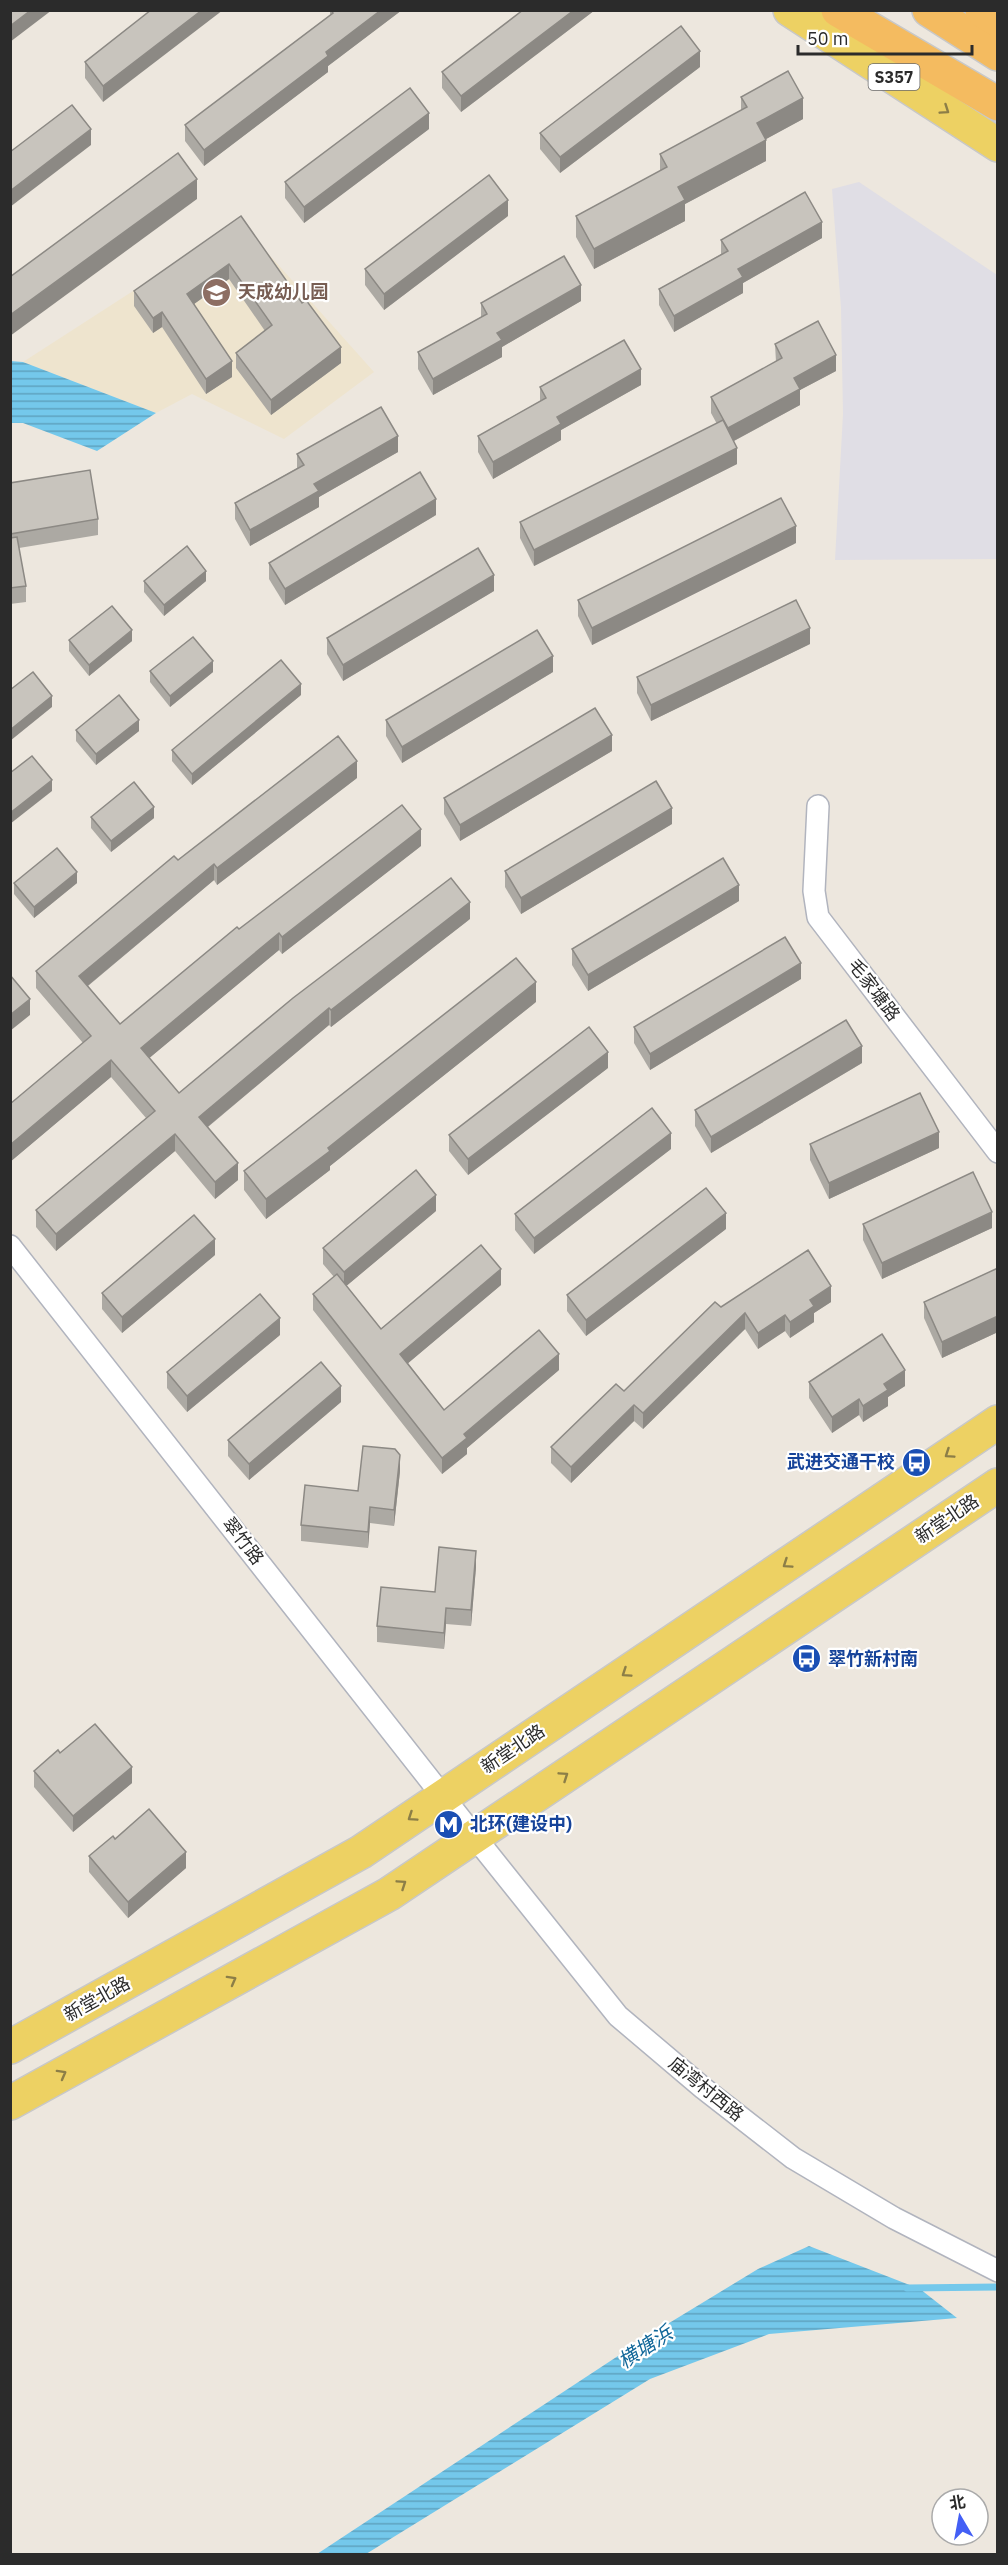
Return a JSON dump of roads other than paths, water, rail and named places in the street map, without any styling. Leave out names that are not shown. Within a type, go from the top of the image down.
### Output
[{"type":"highway","points":[[838,10],[998,104]]},
{"type":"highway","points":[[929,10],[998,54]]},
{"type":"highway","points":[[982,10],[998,20]]},
{"type":"main road","name":"S357","points":[[790,10],[998,145]]},
{"type":"main road","points":[[949,10],[998,40]]},
{"type":"main road","name":"新堂北路","points":[[10,2047],[361,1852],[998,1422]]},
{"type":"main road","name":"新堂北路","points":[[10,2103],[389,1894],[998,1485]]},
{"type":"street","name":"毛家塘路","points":[[818,806],[814,891],[818,917],[998,1152]]},
{"type":"street","name":"翠竹路","points":[[10,1246],[474,1836]]},
{"type":"street","name":"庙湾村西路","points":[[474,1836],[618,2016],[703,2088],[793,2157],[894,2218],[993,2269]]},
{"type":"water","points":[[10,361],[23,362],[156,413],[97,451],[23,423],[11,423]]},
{"type":"water","points":[[809,2246],[920,2289],[957,2318],[769,2334],[650,2379],[366,2554],[317,2554],[656,2331],[758,2269]]},
{"type":"waterway","name":"横塘浜","points":[[907,2288],[998,2287]]},
{"type":"place","name":"天成幼儿园","points":[[217,292]]},
{"type":"place","name":"武进交通干校","points":[[916,1462]]},
{"type":"place","name":"翠竹新村南","points":[[807,1659]]},
{"type":"place","name":"北环(建设中)","points":[[449,1824]]}]
